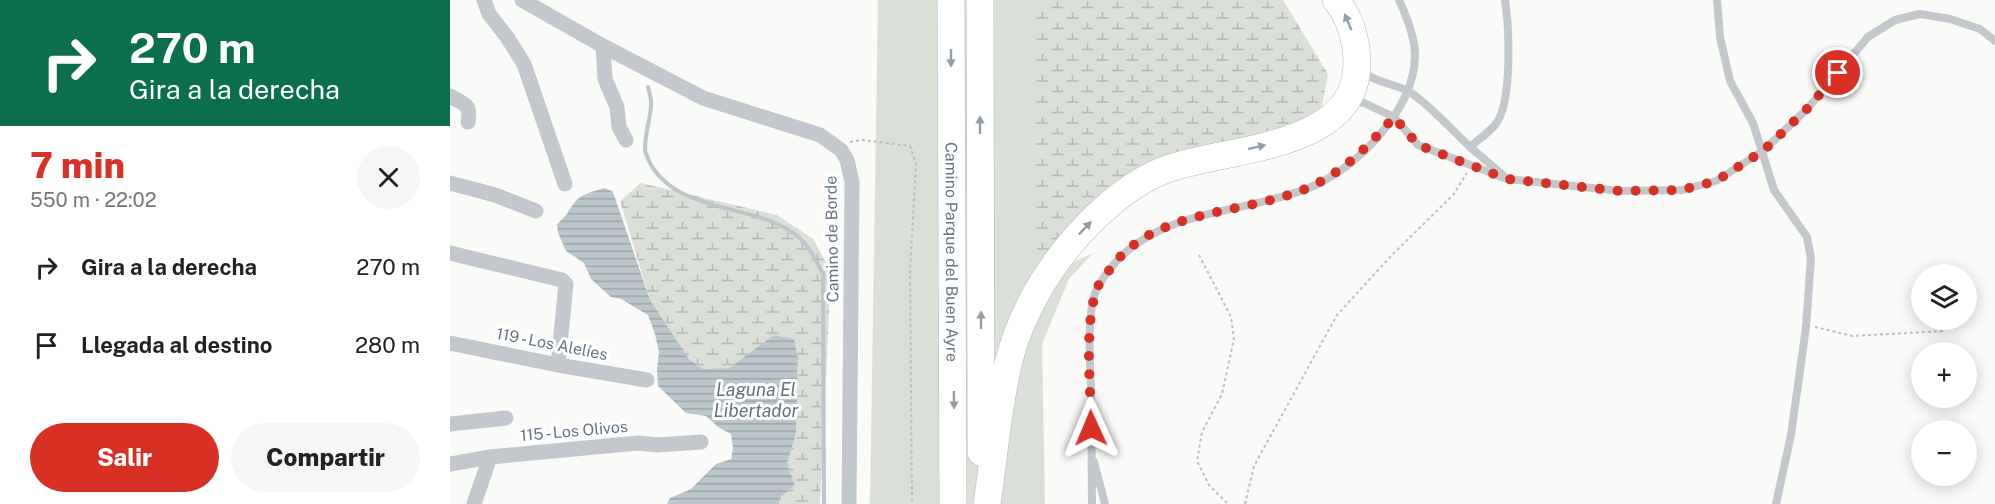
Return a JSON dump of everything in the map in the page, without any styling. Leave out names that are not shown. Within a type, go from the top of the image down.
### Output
[{"type":"highway","name":"Camino Parque del Buen Ayre","points":[[951,0],[953,504]]},
{"type":"highway","name":"Camino Parque del Buen Ayre","points":[[980,0],[981,504]]},
{"type":"highway","points":[[987,504],[1006,374],[1018,332],[1048,274],[1080,233],[1121,195],[1161,172],[1190,162],[1298,137],[1326,122],[1341,107],[1356,80],[1357,60],[1351,28],[1336,0]]},
{"type":"street","points":[[484,0],[489,14],[524,64],[565,183]]},
{"type":"street","points":[[522,0],[603,46],[703,98],[810,131],[832,142],[841,150]]},
{"type":"street","points":[[603,46],[605,79],[617,107],[619,127],[626,140]]},
{"type":"street","points":[[450,96],[468,106],[470,111],[468,122]]},
{"type":"street","name":"Camino de Borde","points":[[841,150],[847,160],[852,182],[849,504]]},
{"type":"street","points":[[450,183],[495,195],[536,211]]},
{"type":"street","points":[[450,253],[562,280],[566,284],[558,365]]},
{"type":"street","name":"119 - Los Alelíes","points":[[450,343],[647,380]]},
{"type":"street","points":[[450,424],[506,418]]},
{"type":"street","name":"115 - Los Olivos","points":[[450,464],[490,457],[638,443],[657,445],[701,442]]},
{"type":"street","points":[[474,504],[490,457]]},
{"type":"lane","points":[[1092,504],[1090,344],[1096,289],[1112,265],[1131,246],[1150,235],[1211,212],[1287,196],[1311,187],[1362,153],[1394,117],[1408,91],[1415,55],[1408,20],[1399,0]]},
{"type":"lane","points":[[1470,147],[1497,124],[1507,89],[1508,21],[1505,0]]},
{"type":"lane","points":[[1717,0],[1720,37],[1730,81],[1753,123],[1774,190],[1807,237],[1811,258],[1806,327],[1791,435],[1776,504]]},
{"type":"lane","points":[[1341,107],[1356,101],[1364,103],[1394,117],[1418,145],[1507,179],[1620,191],[1682,190],[1716,181],[1763,151],[1808,108],[1868,38],[1895,20],[1920,14],[1950,18],[1980,29],[1995,41]]},
{"type":"lane","points":[[1357,60],[1364,73],[1408,91],[1507,179]]},
{"type":"lane","points":[[1091,449],[1105,504]]},
{"type":"path","points":[[841,150],[850,142],[862,140],[910,146],[916,164],[910,269],[912,504]]},
{"type":"path","points":[[1245,504],[1254,466],[1337,315],[1392,255],[1453,195],[1471,165]]},
{"type":"path","points":[[1199,255],[1231,317],[1234,339],[1222,394],[1202,432],[1197,461],[1209,485],[1228,504]]},
{"type":"path","points":[[1806,327],[1817,327],[1852,336],[1944,331]]},
{"type":"green space","points":[[878,0],[1036,0],[1036,247],[1049,274],[1093,253],[1069,279],[1042,344],[1045,504],[870,504]]},
{"type":"green space","points":[[1036,0],[1283,0],[1328,74],[1318,127],[1174,167],[1048,274],[1036,247]]},
{"type":"green space","points":[[641,183],[777,215],[813,239],[831,271],[820,504],[779,504],[781,497],[795,485],[787,464],[796,433],[798,358],[794,339],[774,335],[729,368],[703,369],[689,359],[650,300],[620,201]]},
{"type":"water","name":"Laguna El Libertador","points":[[605,188],[613,192],[650,300],[689,359],[703,369],[729,368],[774,335],[794,339],[798,358],[796,433],[787,464],[795,485],[781,497],[779,504],[667,504],[670,498],[691,489],[716,464],[731,459],[733,448],[731,434],[718,427],[706,416],[686,413],[658,386],[659,352],[648,315],[621,299],[611,297],[591,279],[584,263],[566,251],[558,233],[557,224],[581,196]]},
{"type":"waterway","points":[[648,87],[651,110],[645,150],[657,173],[671,187],[689,197],[752,215],[790,231],[806,245],[823,274],[824,504]]},
{"type":"route","points":[[1091,428],[1092,310],[1096,289],[1112,265],[1131,246],[1183,221],[1211,212],[1287,196],[1311,187],[1362,153],[1394,117],[1418,145],[1507,179],[1620,191],[1682,190],[1716,181],[1763,151],[1808,108],[1838,73]]}]
